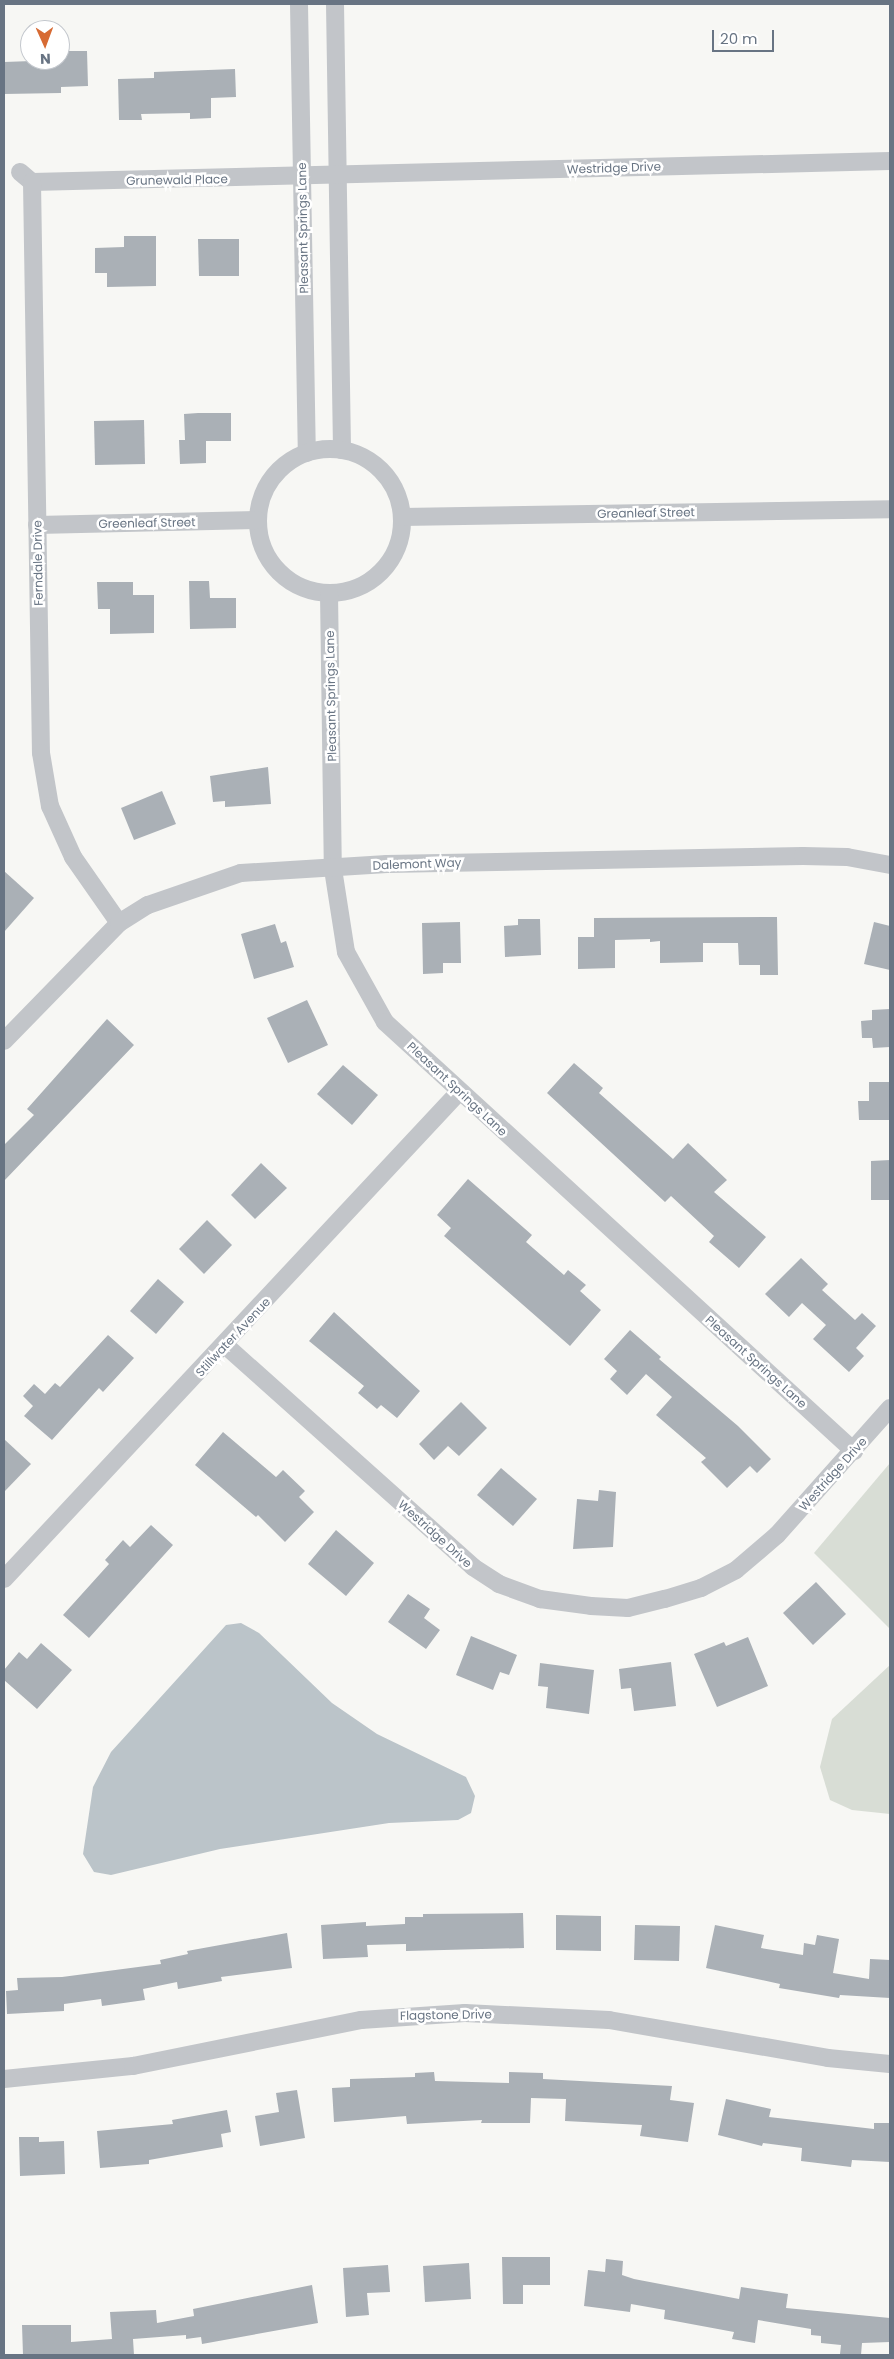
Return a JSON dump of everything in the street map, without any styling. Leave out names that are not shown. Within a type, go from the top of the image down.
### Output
[{"type":"street","name":"Pleasant Springs Lane","points":[[299,4],[307,453]]},
{"type":"street","points":[[335,4],[342,450]]},
{"type":"street","name":"Westridge Drive","points":[[338,176],[890,161]]},
{"type":"street","name":"Grunewald Place","points":[[26,177],[338,176]]},
{"type":"street","name":"Ferndale Drive","points":[[26,177],[38,525],[41,753],[50,806],[73,857],[119,923]]},
{"type":"street","points":[[342,450],[365,458],[384,473],[396,494],[402,517],[396,548],[389,562],[373,579],[352,590],[329,594],[306,590],[286,579],[270,563],[260,542],[257,520],[261,498],[271,478],[287,463],[307,453],[342,450]]},
{"type":"street","name":"Greanleaf Street","points":[[402,517],[890,509]]},
{"type":"street","name":"Greenleaf Street","points":[[38,525],[257,520]]},
{"type":"street","name":"Pleasant Springs Lane","points":[[329,594],[334,869],[346,952],[385,1022],[459,1092],[854,1451]]},
{"type":"street","name":"Dalemont Way","points":[[4,1041],[119,923],[148,905],[242,873],[334,869],[387,864],[803,856],[847,857],[890,865]]},
{"type":"street","name":"Stillwater Avenue","points":[[4,1579],[225,1345],[459,1092]]},
{"type":"street","name":"Westridge Drive","points":[[225,1345],[473,1567],[499,1584],[540,1599],[628,1608],[701,1588],[736,1570],[777,1535],[854,1451],[890,1408]]},
{"type":"street","name":"Flagstone Drive","points":[[4,2079],[133,2066],[361,2020],[456,2014],[609,2020],[828,2058],[890,2064]]},
{"type":"shaded area","points":[[890,1463],[890,1629],[814,1553]]},
{"type":"shaded area","points":[[241,1623],[259,1633],[332,1703],[377,1734],[466,1777],[475,1796],[471,1813],[458,1820],[389,1823],[220,1849],[111,1875],[94,1872],[83,1854],[93,1787],[111,1752],[226,1625]]},
{"type":"shaded area","points":[[890,1665],[890,1814],[852,1810],[830,1800],[820,1767],[832,1719]]},
{"type":"building","points":[[70,51],[87,51],[88,86],[61,87],[61,93],[4,94],[4,62],[20,61],[20,70],[70,70]]},
{"type":"building","points":[[235,69],[236,97],[211,98],[211,118],[190,119],[190,113],[141,114],[142,120],[119,120],[118,79],[154,78],[154,72]]},
{"type":"building","points":[[124,236],[156,236],[156,286],[107,287],[107,273],[95,273],[95,248],[124,247]]},
{"type":"building","points":[[198,239],[239,239],[239,276],[199,276]]},
{"type":"building","points":[[231,413],[231,441],[206,441],[206,463],[180,464],[179,440],[185,440],[184,414]]},
{"type":"building","points":[[144,420],[145,464],[95,465],[94,421]]},
{"type":"building","points":[[189,581],[209,581],[210,598],[236,598],[236,628],[190,629]]},
{"type":"building","points":[[97,582],[133,582],[133,595],[154,595],[154,633],[110,634],[110,609],[98,609]]},
{"type":"building","points":[[268,767],[271,804],[225,807],[225,801],[213,802],[210,776]]},
{"type":"building","points":[[162,791],[176,824],[134,840],[121,808]]},
{"type":"building","points":[[4,871],[34,898],[4,932]]},
{"type":"building","points":[[777,917],[778,975],[760,975],[760,965],[739,965],[738,943],[703,943],[703,962],[660,963],[660,941],[650,942],[650,939],[615,940],[615,968],[578,969],[578,937],[594,937],[594,918]]},
{"type":"building","points":[[518,919],[540,919],[541,955],[505,957],[504,926],[518,925]]},
{"type":"building","points":[[460,922],[461,963],[443,963],[443,973],[423,974],[422,923]]},
{"type":"building","points":[[874,922],[890,926],[890,970],[864,964]]},
{"type":"building","points":[[275,924],[281,943],[286,941],[294,967],[254,979],[241,934]]},
{"type":"building","points":[[307,1000],[328,1045],[288,1063],[267,1018]]},
{"type":"building","points":[[890,1009],[890,1047],[873,1048],[872,1038],[862,1038],[861,1021],[872,1020],[872,1010]]},
{"type":"building","points":[[107,1019],[134,1045],[4,1181],[4,1145],[34,1115],[27,1109]]},
{"type":"building","points":[[574,1063],[603,1088],[599,1093],[673,1159],[688,1143],[727,1180],[714,1192],[766,1237],[739,1268],[709,1242],[714,1236],[671,1196],[665,1202],[547,1093]]},
{"type":"building","points":[[343,1065],[378,1095],[352,1125],[317,1094]]},
{"type":"building","points":[[869,1082],[890,1082],[890,1120],[859,1120],[858,1101],[869,1101]]},
{"type":"building","points":[[890,1160],[890,1200],[871,1200],[871,1161]]},
{"type":"building","points":[[261,1163],[287,1188],[255,1219],[231,1195]]},
{"type":"building","points":[[468,1179],[532,1235],[526,1242],[564,1275],[568,1270],[586,1285],[580,1291],[601,1310],[570,1346],[444,1236],[451,1228],[437,1215]]},
{"type":"building","points":[[207,1220],[232,1245],[204,1274],[179,1249]]},
{"type":"building","points":[[801,1258],[828,1284],[822,1290],[855,1320],[862,1313],[876,1326],[856,1348],[864,1356],[849,1372],[813,1339],[826,1325],[802,1303],[789,1317],[765,1294]]},
{"type":"building","points":[[158,1279],[184,1302],[156,1334],[130,1311]]},
{"type":"building","points":[[334,1312],[420,1391],[397,1418],[381,1405],[377,1409],[358,1393],[364,1386],[309,1341]]},
{"type":"building","points":[[630,1330],[661,1357],[659,1359],[738,1426],[771,1459],[757,1473],[750,1466],[727,1488],[701,1462],[706,1458],[656,1415],[672,1397],[646,1374],[627,1395],[610,1379],[617,1371],[604,1359]]},
{"type":"building","points":[[108,1335],[134,1358],[103,1392],[99,1388],[52,1440],[24,1416],[33,1406],[23,1396],[34,1384],[45,1394],[55,1383],[60,1387]]},
{"type":"building","points":[[461,1402],[487,1428],[459,1456],[448,1446],[434,1460],[419,1444]]},
{"type":"building","points":[[223,1432],[276,1477],[283,1470],[305,1491],[299,1497],[314,1512],[285,1542],[258,1515],[256,1517],[195,1465]]},
{"type":"building","points":[[4,1439],[31,1464],[4,1492]]},
{"type":"building","points":[[501,1468],[537,1499],[513,1526],[477,1495]]},
{"type":"building","points":[[599,1490],[616,1492],[613,1547],[573,1549],[577,1499],[598,1501]]},
{"type":"building","points":[[151,1525],[173,1545],[89,1638],[63,1615],[109,1564],[105,1560],[123,1540],[130,1547]]},
{"type":"building","points":[[336,1530],[374,1563],[346,1596],[308,1564]]},
{"type":"building","points":[[816,1582],[846,1614],[813,1645],[783,1613]]},
{"type":"building","points":[[408,1594],[430,1609],[424,1618],[440,1630],[426,1649],[388,1622]]},
{"type":"building","points":[[471,1636],[517,1655],[509,1675],[500,1672],[493,1690],[456,1675]]},
{"type":"building","points":[[748,1637],[768,1686],[717,1707],[694,1654],[724,1642],[726,1646]]},
{"type":"building","points":[[41,1643],[72,1670],[37,1709],[4,1680],[4,1670],[19,1652],[27,1659]]},
{"type":"building","points":[[671,1662],[676,1706],[634,1711],[631,1688],[621,1689],[619,1669]]},
{"type":"building","points":[[540,1663],[594,1670],[589,1714],[546,1708],[548,1687],[538,1686]]},
{"type":"building","points":[[523,1913],[524,1948],[406,1951],[406,1944],[367,1945],[368,1957],[323,1959],[321,1925],[366,1922],[366,1926],[405,1924],[405,1917],[423,1917],[423,1914]]},
{"type":"building","points":[[556,1915],[601,1916],[601,1951],[556,1950]]},
{"type":"building","points":[[635,1925],[680,1926],[679,1961],[634,1960]]},
{"type":"building","points":[[715,1925],[764,1935],[761,1948],[803,1955],[804,1943],[815,1945],[817,1935],[839,1939],[833,1973],[869,1979],[870,1959],[890,1960],[890,1998],[840,1995],[839,1998],[779,1988],[780,1984],[706,1968]]},
{"type":"building","points":[[287,1933],[292,1968],[221,1977],[222,1981],[178,1989],[177,1982],[143,1989],[145,2000],[102,2006],[101,1999],[64,2004],[64,2011],[7,2014],[6,1991],[18,1990],[17,1978],[62,1977],[161,1964],[160,1960],[188,1954],[187,1951]]},
{"type":"building","points":[[434,2072],[435,2081],[509,2083],[509,2072],[543,2073],[543,2079],[672,2086],[670,2100],[694,2103],[688,2142],[640,2136],[642,2125],[565,2121],[566,2099],[531,2098],[530,2123],[481,2123],[482,2120],[407,2124],[406,2116],[334,2122],[332,2088],[350,2087],[350,2079],[415,2077],[415,2073]]},
{"type":"building","points":[[297,2090],[305,2138],[260,2146],[255,2116],[279,2112],[276,2093]]},
{"type":"building","points":[[726,2099],[771,2109],[769,2117],[874,2129],[874,2123],[890,2123],[890,2162],[852,2160],[851,2167],[801,2161],[802,2148],[763,2143],[762,2146],[718,2135]]},
{"type":"building","points":[[227,2110],[231,2132],[221,2134],[223,2147],[149,2160],[149,2164],[100,2168],[97,2131],[173,2124],[172,2120]]},
{"type":"building","points":[[19,2137],[39,2137],[39,2142],[64,2141],[65,2174],[20,2176]]},
{"type":"building","points":[[502,2257],[550,2257],[550,2285],[523,2285],[523,2304],[503,2304]]},
{"type":"building","points":[[606,2259],[623,2261],[622,2275],[634,2279],[739,2299],[741,2287],[788,2294],[786,2308],[890,2318],[890,2342],[862,2343],[861,2355],[840,2354],[841,2345],[821,2343],[821,2336],[811,2335],[811,2329],[758,2320],[755,2343],[732,2339],[734,2332],[664,2319],[665,2310],[631,2304],[630,2312],[584,2306],[588,2270],[605,2272]]},
{"type":"building","points":[[469,2263],[471,2299],[425,2302],[423,2266]]},
{"type":"building","points":[[388,2265],[390,2292],[367,2293],[369,2315],[346,2317],[343,2268]]},
{"type":"building","points":[[312,2285],[318,2323],[202,2344],[201,2337],[186,2339],[186,2335],[133,2339],[134,2355],[23,2355],[22,2325],[71,2325],[71,2342],[112,2339],[110,2312],[156,2310],[157,2323],[194,2316],[193,2309]]}]
